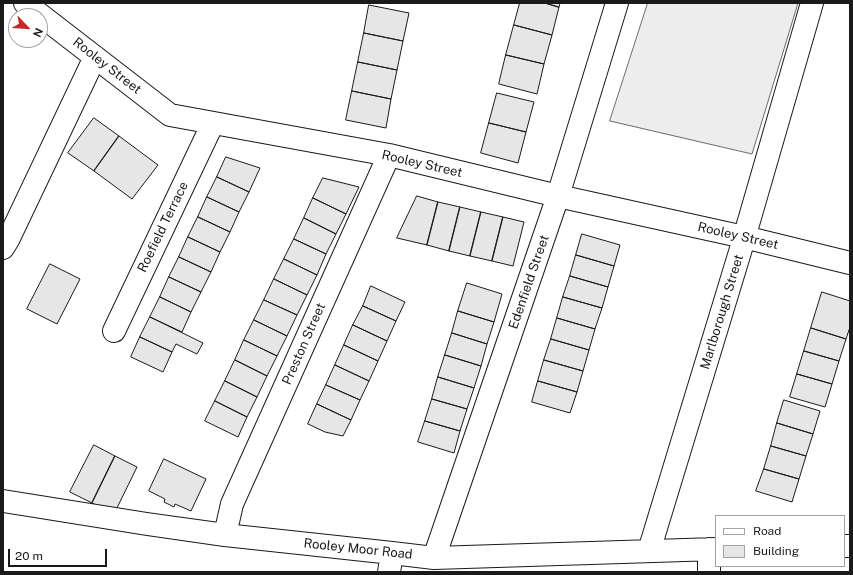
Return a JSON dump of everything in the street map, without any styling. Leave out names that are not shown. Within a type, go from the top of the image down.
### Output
[{"type":"street","name":"Rooley Street","points":[[26,3],[170,115],[389,155],[558,196],[744,237],[850,263]]},
{"type":"street","name":"Edenfield Street","points":[[434,558],[558,196],[618,3]]},
{"type":"street","name":"Marlborough Street","points":[[649,551],[744,237],[812,3]]},
{"type":"street","points":[[3,248],[95,57]]},
{"type":"street","name":"Roefield Terrace","points":[[114,331],[213,123]]},
{"type":"street","name":"Preston Street","points":[[225,535],[232,504],[389,155]]},
{"type":"street","name":"Rooley Moor Road","points":[[3,501],[390,562],[434,558],[712,549]]},
{"type":"street","points":[[709,572],[712,549]]},
{"type":"shaded area","points":[[648,3],[798,3],[752,154],[610,121]]},
{"type":"building","points":[[520,3],[545,3],[559,7],[552,35],[514,25]]},
{"type":"building","points":[[545,3],[560,3],[559,7]]},
{"type":"building","points":[[369,5],[409,13],[403,41],[364,33]]},
{"type":"building","points":[[514,25],[552,35],[544,64],[506,55]]},
{"type":"building","points":[[364,33],[403,41],[397,70],[358,62]]},
{"type":"building","points":[[506,55],[544,64],[537,94],[499,84]]},
{"type":"building","points":[[358,62],[397,70],[391,99],[352,91]]},
{"type":"building","points":[[352,91],[391,99],[386,128],[346,120]]},
{"type":"building","points":[[497,93],[534,102],[526,132],[489,123]]},
{"type":"building","points":[[94,118],[119,136],[94,171],[68,153]]},
{"type":"building","points":[[489,123],[526,132],[518,163],[481,153]]},
{"type":"building","points":[[119,136],[158,165],[132,199],[94,171]]},
{"type":"building","points":[[226,157],[260,168],[249,192],[217,177]]},
{"type":"building","points":[[217,177],[249,192],[239,212],[207,197]]},
{"type":"building","points":[[323,178],[359,187],[346,214],[313,198]]},
{"type":"building","points":[[417,196],[438,202],[427,245],[397,238]]},
{"type":"building","points":[[207,197],[239,212],[230,232],[198,217]]},
{"type":"building","points":[[313,198],[346,214],[336,234],[304,218]]},
{"type":"building","points":[[438,202],[460,207],[449,251],[427,245]]},
{"type":"building","points":[[460,207],[481,212],[470,256],[449,251]]},
{"type":"building","points":[[481,212],[503,217],[492,261],[470,256]]},
{"type":"building","points":[[198,217],[230,232],[220,252],[188,237]]},
{"type":"building","points":[[503,217],[524,222],[513,266],[492,261]]},
{"type":"building","points":[[304,218],[336,234],[326,254],[294,239]]},
{"type":"building","points":[[582,234],[620,245],[614,266],[576,255]]},
{"type":"building","points":[[188,237],[220,252],[211,272],[179,257]]},
{"type":"building","points":[[294,239],[326,254],[317,275],[284,259]]},
{"type":"building","points":[[576,255],[614,266],[608,287],[570,276]]},
{"type":"building","points":[[179,257],[211,272],[201,292],[169,277]]},
{"type":"building","points":[[284,259],[317,275],[307,295],[274,279]]},
{"type":"building","points":[[50,264],[80,279],[57,324],[27,309]]},
{"type":"building","points":[[570,276],[608,287],[602,308],[563,297]]},
{"type":"building","points":[[169,277],[201,292],[191,312],[160,297]]},
{"type":"building","points":[[274,279],[307,295],[297,315],[264,300]]},
{"type":"building","points":[[467,283],[502,294],[494,322],[458,311]]},
{"type":"building","points":[[371,286],[405,302],[396,321],[363,306]]},
{"type":"building","points":[[822,292],[850,301],[850,327],[846,339],[811,328]]},
{"type":"building","points":[[160,297],[191,312],[182,332],[150,317]]},
{"type":"building","points":[[563,297],[602,308],[595,329],[557,318]]},
{"type":"building","points":[[264,300],[297,315],[287,336],[254,320]]},
{"type":"building","points":[[363,306],[396,321],[387,341],[353,325]]},
{"type":"building","points":[[458,311],[494,322],[487,344],[452,333]]},
{"type":"building","points":[[150,317],[203,343],[197,354],[176,344],[172,352],[140,337]]},
{"type":"building","points":[[557,318],[595,329],[589,350],[551,339]]},
{"type":"building","points":[[254,320],[287,336],[277,356],[244,340]]},
{"type":"building","points":[[353,325],[387,341],[378,361],[344,345]]},
{"type":"building","points":[[811,328],[846,339],[839,361],[804,351]]},
{"type":"building","points":[[452,333],[487,344],[481,366],[445,355]]},
{"type":"building","points":[[140,337],[172,352],[163,372],[131,357]]},
{"type":"building","points":[[551,339],[589,350],[583,371],[544,360]]},
{"type":"building","points":[[244,340],[277,356],[267,376],[235,360]]},
{"type":"building","points":[[344,345],[378,361],[369,381],[335,365]]},
{"type":"building","points":[[804,351],[839,361],[832,384],[797,374]]},
{"type":"building","points":[[445,355],[481,366],[474,388],[438,377]]},
{"type":"building","points":[[235,360],[267,376],[257,397],[225,381]]},
{"type":"building","points":[[544,360],[583,371],[577,392],[538,381]]},
{"type":"building","points":[[335,365],[369,381],[360,400],[326,385]]},
{"type":"building","points":[[797,374],[832,384],[825,407],[790,397]]},
{"type":"building","points":[[438,377],[474,388],[467,409],[432,399]]},
{"type":"building","points":[[225,381],[257,397],[247,417],[215,401]]},
{"type":"building","points":[[538,381],[577,392],[570,413],[532,402]]},
{"type":"building","points":[[326,385],[360,400],[351,420],[317,404]]},
{"type":"building","points":[[432,399],[467,409],[460,431],[425,421]]},
{"type":"building","points":[[784,400],[820,411],[813,434],[777,423]]},
{"type":"building","points":[[215,401],[247,417],[238,437],[205,421]]},
{"type":"building","points":[[317,404],[351,420],[343,436],[325,432],[308,424]]},
{"type":"building","points":[[425,421],[460,431],[454,453],[418,442]]},
{"type":"building","points":[[777,423],[813,434],[806,456],[771,446]]},
{"type":"building","points":[[94,445],[115,456],[92,503],[70,492]]},
{"type":"building","points":[[771,446],[806,456],[799,479],[764,469]]},
{"type":"building","points":[[115,456],[137,467],[114,514],[92,503]]},
{"type":"building","points":[[164,459],[206,479],[191,511],[175,504],[174,507],[164,502],[165,499],[149,491]]},
{"type":"building","points":[[764,469],[799,479],[792,502],[756,491]]}]
